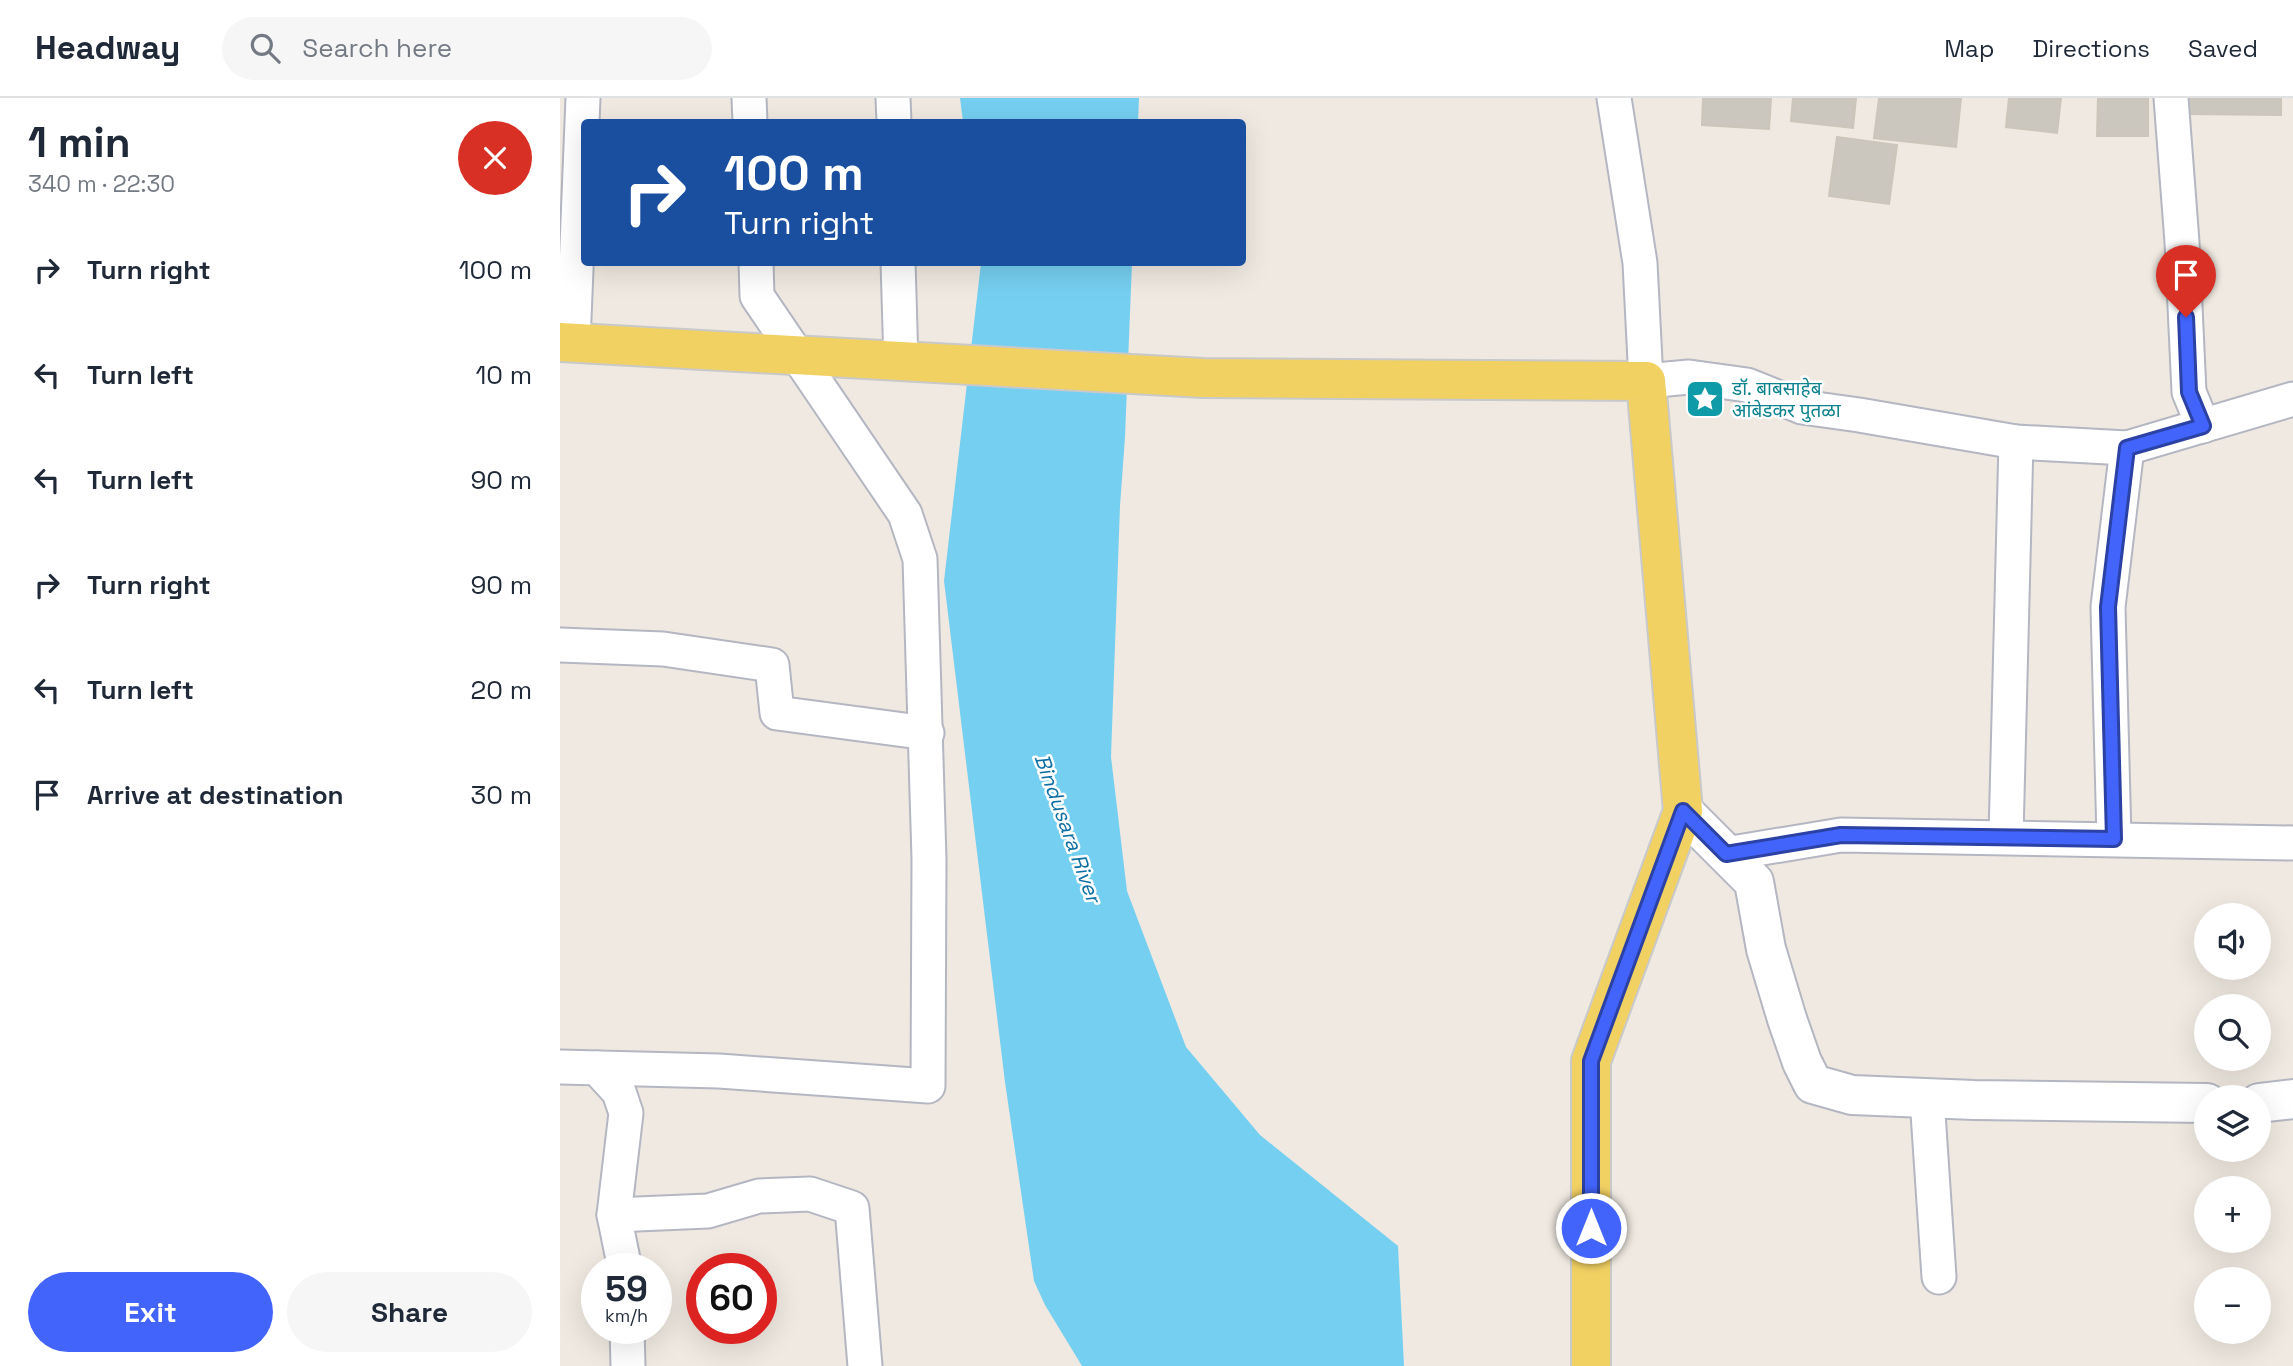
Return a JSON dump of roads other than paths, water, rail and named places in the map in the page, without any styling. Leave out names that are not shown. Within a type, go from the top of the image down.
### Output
[{"type":"main road","points":[[566,343],[1203,378],[1646,381],[1683,811],[1591,1061],[1591,1366]]},
{"type":"street","points":[[566,343],[570,189],[583,98]]},
{"type":"street","points":[[749,98],[750,119]]},
{"type":"street","points":[[893,98],[894,119]]},
{"type":"street","points":[[1614,98],[1640,263],[1646,381],[1689,377],[1747,385],[1802,407],[2016,442],[2127,448],[2293,400]]},
{"type":"street","points":[[2171,98],[2182,242],[2189,392],[2203,426]]},
{"type":"street","points":[[560,1067],[719,1071],[928,1086],[929,859],[920,559],[905,514],[757,296],[756,266]]},
{"type":"street","points":[[898,266],[901,362]]},
{"type":"street","points":[[2006,836],[2016,442]]},
{"type":"street","points":[[2114,839],[2108,607],[2127,448]]},
{"type":"street","points":[[560,645],[663,649],[772,665],[777,713],[927,733]]},
{"type":"street","points":[[1683,811],[1754,881],[1766,949],[1787,1019],[1813,1084],[1852,1095],[2194,1102]]},
{"type":"street","points":[[1726,854],[1841,835],[2293,843]]},
{"type":"street","points":[[597,1068],[619,1092],[626,1113],[614,1215],[622,1253]]},
{"type":"street","points":[[1927,1098],[1939,1276]]},
{"type":"street","points":[[2271,1102],[2293,1099]]},
{"type":"street","points":[[614,1215],[708,1211],[759,1196],[810,1194],[852,1208],[865,1366]]},
{"type":"street","points":[[627,1344],[628,1366]]},
{"type":"water","points":[[960,98],[1139,98],[1138,119],[963,119]]},
{"type":"water","name":"Bindusara River","points":[[981,266],[1132,266],[1111,757],[1127,891],[1186,1047],[1260,1135],[1398,1246],[1404,1366],[1082,1366],[1045,1305],[1034,1281],[1005,1082],[944,581]]},
{"type":"place","name":"डॉ. बाबसाहेब आंबेडकर पुतळा","points":[[1705,399]]}]
